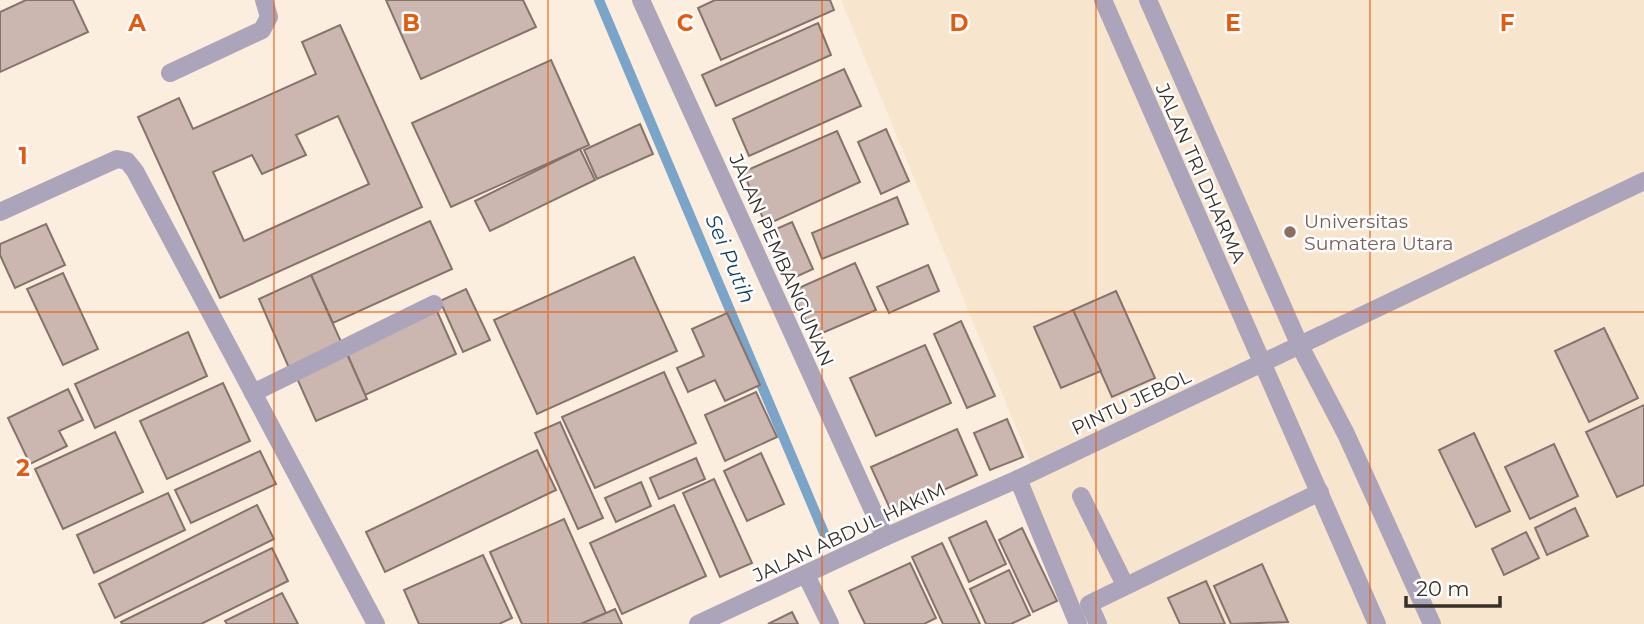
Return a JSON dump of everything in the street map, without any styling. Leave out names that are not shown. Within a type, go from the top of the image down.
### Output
[{"type":"street","points":[[170,73],[262,30],[269,17],[264,0]]},
{"type":"street","name":"JALAN PEMBANGUNAN","points":[[641,0],[885,537]]},
{"type":"street","name":"JALAN TRI DHARMA","points":[[1103,0],[1377,624]]},
{"type":"street","name":"JALAN TRI DHARMA","points":[[1148,0],[1300,346],[1346,434],[1432,624]]},
{"type":"street","points":[[0,212],[117,159],[127,162],[135,170],[376,624]]},
{"type":"street","points":[[1262,363],[1644,181]]},
{"type":"street","points":[[253,393],[434,304]]},
{"type":"street","name":"PINTU JEBOL","points":[[1018,479],[1262,363]]},
{"type":"street","points":[[1018,479],[1078,624]]},
{"type":"street","name":"JALAN ABDUL HAKIM","points":[[698,624],[1018,479]]},
{"type":"street","points":[[1098,624],[1088,604],[1320,492]]},
{"type":"street","points":[[1081,496],[1125,585]]},
{"type":"street","points":[[806,575],[830,624]]},
{"type":"shaded area","name":"Universitas Sumatera Utara","points":[[841,0],[1644,0],[1644,624],[1086,624],[1020,470],[1031,464]]},
{"type":"building","points":[[26,0],[73,0],[88,32],[0,72],[0,12]]},
{"type":"building","points":[[386,0],[523,0],[536,27],[421,79]]},
{"type":"building","points":[[715,0],[830,0],[834,10],[721,60],[698,8]]},
{"type":"building","points":[[818,23],[831,55],[716,106],[702,75]]},
{"type":"building","points":[[340,25],[422,207],[220,298],[138,117],[179,98],[193,129],[316,74],[302,42]],"holes":[[[338,116],[369,184],[244,241],[213,172],[252,155],[262,174],[306,155],[296,135]]]},
{"type":"building","points":[[551,60],[589,145],[451,207],[412,123]]},
{"type":"building","points":[[844,69],[861,106],[749,156],[733,119]]},
{"type":"building","points":[[640,124],[653,154],[597,179],[584,150]]},
{"type":"building","points":[[886,129],[909,181],[881,194],[858,142]]},
{"type":"building","points":[[837,131],[860,182],[766,225],[743,172]]},
{"type":"building","points":[[580,149],[595,180],[490,231],[475,201]]},
{"type":"building","points":[[897,197],[908,224],[822,259],[812,233]]},
{"type":"building","points":[[430,221],[452,269],[333,323],[311,275]]},
{"type":"building","points":[[792,222],[813,269],[789,280],[767,233]]},
{"type":"building","points":[[46,224],[65,265],[15,288],[0,255],[0,244]]},
{"type":"building","points":[[634,257],[677,351],[537,414],[494,320]]},
{"type":"building","points":[[855,263],[876,310],[813,337],[792,291]]},
{"type":"building","points":[[928,265],[939,291],[889,313],[877,287]]},
{"type":"building","points":[[63,273],[98,349],[63,365],[27,289]]},
{"type":"building","points":[[311,275],[342,344],[289,368],[259,299]]},
{"type":"building","points":[[466,289],[490,340],[463,352],[440,301]]},
{"type":"building","points":[[1116,291],[1155,378],[1112,397],[1073,310]]},
{"type":"building","points":[[436,309],[456,354],[365,395],[345,349]]},
{"type":"building","points":[[1073,310],[1101,371],[1061,388],[1034,327]]},
{"type":"building","points":[[727,313],[760,385],[725,401],[715,380],[688,392],[677,368],[704,356],[692,329]]},
{"type":"building","points":[[961,321],[995,396],[967,408],[934,334]]},
{"type":"building","points":[[1604,328],[1638,398],[1589,422],[1555,351]]},
{"type":"building","points":[[188,332],[207,376],[95,428],[75,384]]},
{"type":"building","points":[[925,345],[951,403],[876,436],[850,378]]},
{"type":"building","points":[[347,354],[367,399],[316,421],[296,376]]},
{"type":"building","points":[[664,372],[696,443],[595,488],[562,417]]},
{"type":"building","points":[[223,383],[250,441],[167,479],[140,421]]},
{"type":"building","points":[[68,389],[83,420],[59,431],[67,446],[30,464],[8,418]]},
{"type":"building","points":[[756,392],[777,437],[725,461],[705,415]]},
{"type":"building","points":[[1644,405],[1644,485],[1617,497],[1586,432]]},
{"type":"building","points":[[1007,419],[1023,457],[990,470],[974,433]]},
{"type":"building","points":[[560,422],[603,518],[578,529],[535,433]]},
{"type":"building","points":[[957,429],[977,475],[892,513],[871,467]]},
{"type":"building","points":[[115,432],[143,492],[63,529],[35,469]]},
{"type":"building","points":[[1474,433],[1510,511],[1476,527],[1439,450]]},
{"type":"building","points":[[1554,444],[1578,496],[1530,519],[1505,467]]},
{"type":"building","points":[[537,450],[556,490],[385,572],[366,532]]},
{"type":"building","points":[[260,451],[276,484],[191,523],[175,490]]},
{"type":"building","points":[[761,453],[784,504],[747,521],[724,471]]},
{"type":"building","points":[[696,458],[705,479],[659,499],[650,478]]},
{"type":"building","points":[[714,479],[752,563],[720,577],[683,493]]},
{"type":"building","points":[[641,482],[651,506],[616,522],[605,498]]},
{"type":"building","points":[[168,493],[185,530],[94,573],[77,535]]},
{"type":"building","points":[[257,505],[274,539],[115,618],[99,584]]},
{"type":"building","points":[[674,505],[706,576],[622,614],[590,543]]},
{"type":"building","points":[[1575,508],[1588,536],[1547,555],[1535,528]]},
{"type":"building","points":[[564,519],[606,613],[581,624],[522,624],[490,552]]},
{"type":"building","points":[[986,521],[1006,564],[969,582],[949,538]]},
{"type":"building","points":[[1022,528],[1057,601],[1033,612],[999,540]]},
{"type":"building","points":[[1526,532],[1539,558],[1504,575],[1492,549]]},
{"type":"building","points":[[942,543],[980,624],[943,624],[912,557]]},
{"type":"building","points":[[272,548],[288,581],[201,624],[121,622]]},
{"type":"building","points":[[483,555],[512,618],[499,624],[419,624],[404,590]]},
{"type":"building","points":[[910,563],[936,618],[924,624],[865,624],[849,591]]},
{"type":"building","points":[[1262,564],[1288,622],[1231,624],[1214,586]]},
{"type":"building","points":[[1009,570],[1030,615],[1011,624],[986,624],[970,589]]},
{"type":"building","points":[[1206,581],[1225,624],[1180,624],[1168,598]]},
{"type":"building","points":[[282,593],[298,624],[227,624],[225,621]]},
{"type":"building","points":[[615,609],[622,624],[581,624],[606,613]]},
{"type":"building","points":[[792,612],[798,624],[768,624]]},
{"type":"waterway","name":"Sei Putih","points":[[599,0],[824,533]]},
{"type":"place","name":"Universitas Sumatera Utara","points":[[1290,232]]}]
